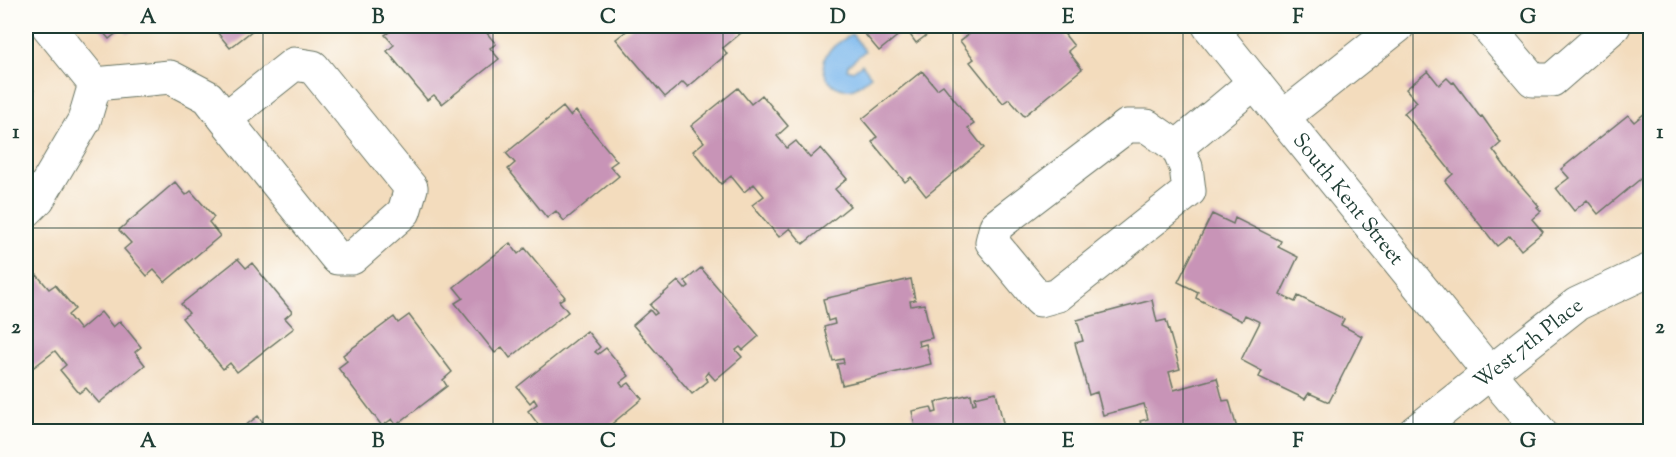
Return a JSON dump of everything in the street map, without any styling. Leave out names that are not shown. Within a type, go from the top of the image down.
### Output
[{"type":"street","points":[[48,26],[95,84]]},
{"type":"street","name":"South Kent Street","points":[[1209,26],[1540,432]]},
{"type":"street","points":[[1283,117],[1398,26]]},
{"type":"street","points":[[1487,26],[1533,81],[1552,80],[1614,26]]},
{"type":"street","points":[[95,84],[170,77],[208,97],[225,119],[337,258],[352,258],[404,212],[411,188],[313,67],[294,64],[225,119]]},
{"type":"street","points":[[1177,147],[1255,82]]},
{"type":"street","points":[[26,211],[38,199],[84,121],[95,84]]},
{"type":"street","points":[[1127,126],[1146,126],[1177,147],[1186,167],[1189,191],[1058,295],[1040,300],[992,242],[996,226],[1127,126]]},
{"type":"street","name":"West 7th Place","points":[[1415,432],[1577,304],[1650,270]]},
{"type":"water","points":[[852,34],[865,51],[848,65],[847,69],[853,71],[862,64],[871,76],[854,88],[843,89],[831,83],[827,78],[824,71],[825,58],[829,51]]},
{"type":"building","points":[[98,26],[138,26],[128,34],[123,28],[109,39]]},
{"type":"building","points":[[212,26],[258,26],[230,48]]},
{"type":"building","points":[[398,26],[481,26],[496,44],[490,48],[499,59],[442,104],[434,95],[427,100],[387,51],[394,45],[385,35]]},
{"type":"building","points":[[633,26],[734,26],[741,33],[723,48],[727,54],[688,87],[683,82],[665,97],[616,39]]},
{"type":"building","points":[[858,26],[939,26],[916,43],[906,29],[879,51]]},
{"type":"building","points":[[979,26],[1058,26],[1074,46],[1068,51],[1082,69],[1024,116],[1009,99],[1003,103],[970,62],[974,59],[960,41]]},
{"type":"building","points":[[922,71],[937,89],[943,85],[974,124],[968,128],[984,148],[926,196],[911,177],[905,182],[872,142],[877,137],[862,119]]},
{"type":"building","points":[[1428,71],[1439,85],[1447,78],[1452,83],[1454,82],[1480,117],[1482,116],[1501,143],[1493,150],[1539,206],[1537,207],[1541,211],[1532,219],[1543,232],[1521,250],[1510,236],[1497,246],[1445,181],[1453,174],[1404,113],[1417,102],[1406,89]]},
{"type":"building","points":[[26,80],[34,91],[26,98]]},
{"type":"building","points":[[738,88],[751,104],[762,95],[788,126],[777,136],[787,148],[796,141],[810,158],[821,148],[847,179],[835,189],[850,206],[803,244],[790,228],[779,237],[752,205],[764,196],[754,184],[744,192],[731,176],[721,184],[693,151],[704,142],[691,126]]},
{"type":"building","points":[[563,107],[570,116],[576,111],[617,161],[610,166],[619,176],[564,221],[556,211],[547,218],[508,169],[515,163],[506,153]]},
{"type":"building","points":[[1650,109],[1650,171],[1598,214],[1587,200],[1574,211],[1556,188],[1569,178],[1561,169],[1628,115],[1634,122]]},
{"type":"building","points":[[175,182],[186,195],[191,191],[214,217],[209,222],[220,236],[165,282],[154,270],[147,276],[124,249],[131,243],[119,230]]},
{"type":"building","points":[[1212,214],[1233,224],[1235,218],[1281,241],[1278,247],[1298,257],[1280,295],[1295,302],[1298,296],[1344,319],[1341,325],[1362,336],[1329,402],[1309,393],[1305,399],[1259,377],[1262,371],[1241,360],[1260,322],[1245,315],[1242,321],[1196,298],[1198,292],[1178,282]]},
{"type":"building","points":[[510,243],[518,254],[525,248],[565,297],[559,301],[568,312],[510,358],[502,347],[495,353],[455,303],[463,298],[454,287]]},
{"type":"building","points":[[238,259],[246,268],[252,263],[292,312],[285,318],[294,328],[237,372],[230,363],[223,369],[182,318],[189,313],[181,304]]},
{"type":"building","points":[[701,268],[759,336],[743,350],[740,347],[736,350],[742,357],[715,380],[708,372],[705,376],[708,381],[692,394],[633,325],[650,310],[654,315],[657,313],[650,305],[678,281],[685,289],[689,286],[685,281]]},
{"type":"building","points":[[37,275],[49,289],[55,285],[75,309],[68,315],[80,330],[101,312],[113,327],[120,321],[141,347],[135,352],[145,365],[99,403],[86,388],[79,393],[60,370],[66,365],[55,351],[34,367],[26,357],[26,285]]},
{"type":"building","points":[[911,279],[915,300],[910,301],[911,306],[924,304],[932,338],[918,341],[919,346],[926,344],[931,364],[842,385],[837,364],[844,363],[843,359],[833,361],[824,327],[835,324],[834,319],[828,321],[823,299]]},
{"type":"building","points":[[1152,300],[1157,322],[1166,320],[1180,369],[1169,372],[1174,390],[1217,378],[1223,401],[1229,400],[1238,432],[1143,432],[1140,421],[1148,419],[1144,404],[1103,415],[1097,392],[1089,395],[1075,343],[1083,341],[1077,320]]},
{"type":"building","points":[[409,315],[452,372],[443,380],[447,386],[396,425],[392,419],[382,426],[338,368],[347,361],[343,355],[394,317],[398,323]]},
{"type":"building","points":[[587,331],[600,347],[595,352],[598,354],[606,348],[629,376],[620,383],[623,387],[629,383],[642,399],[602,432],[544,432],[528,411],[537,404],[534,399],[530,403],[517,387]]},
{"type":"building","points":[[996,392],[1005,432],[916,432],[912,411],[931,407],[933,413],[937,412],[935,402],[971,394],[973,404],[976,403],[975,397]]},
{"type":"building","points":[[258,416],[270,432],[237,432]]}]
